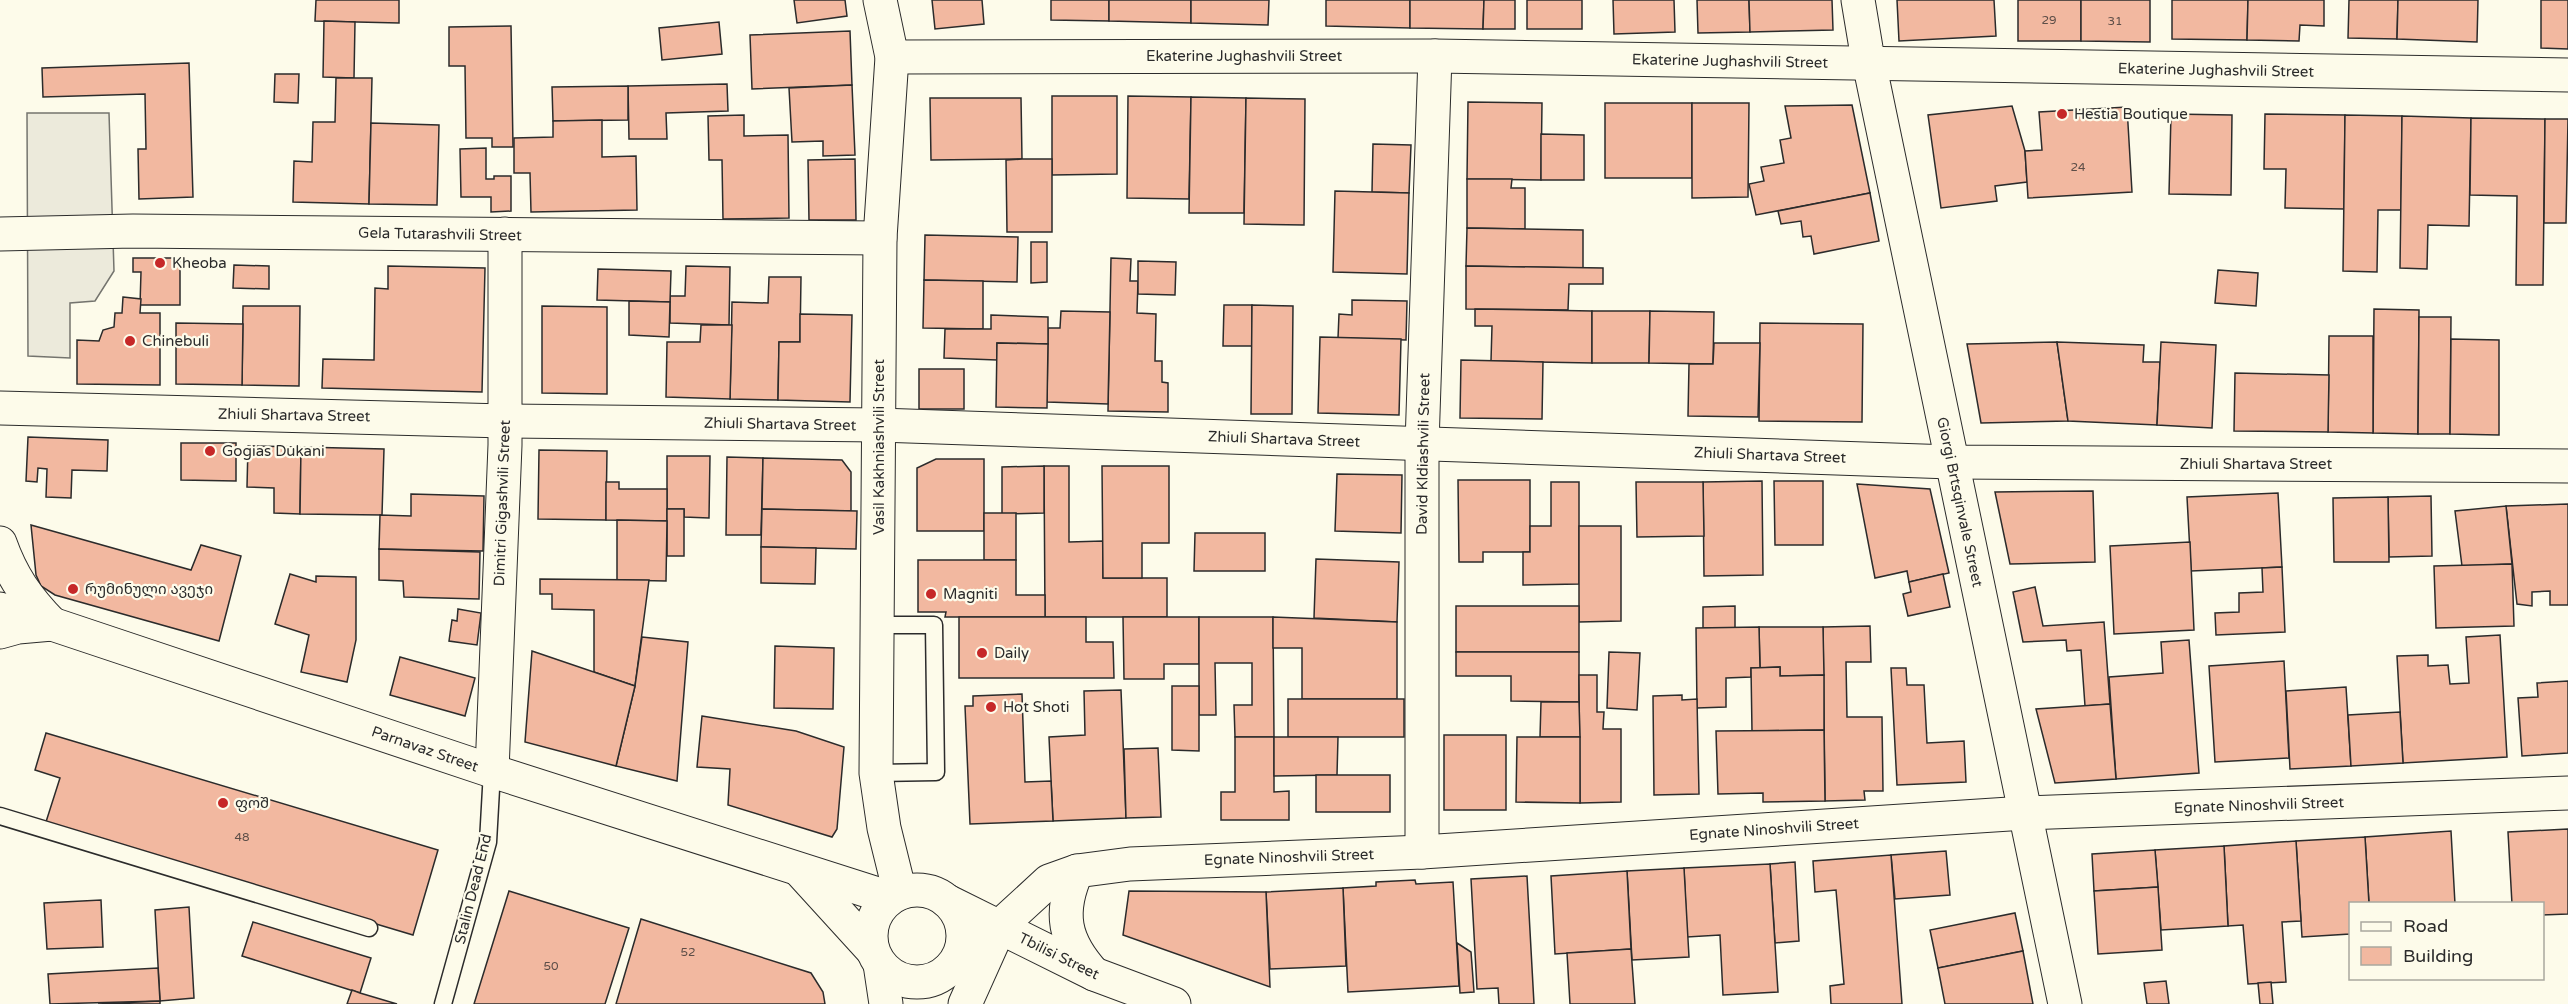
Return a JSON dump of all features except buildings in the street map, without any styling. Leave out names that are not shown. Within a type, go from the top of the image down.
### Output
[{"type":"street","name":"Vasil Kakhniashvili Street","points":[[880,0],[892,57],[880,238],[876,773],[895,896]]},
{"type":"street","name":"Giorgi Brtsqinvale Street","points":[[1858,0],[1869,64],[1951,462],[2065,1004]]},
{"type":"street","name":"Ekaterine Jughashvili Street","points":[[892,57],[1435,56],[2568,75]]},
{"type":"street","name":"David Kldiashvili Street","points":[[1422,852],[1422,444],[1435,56]]},
{"type":"street","name":"Gela Tutarashvili Street","points":[[0,234],[133,231],[880,238]]},
{"type":"street","name":"Dimitri Gigashvili Street","points":[[492,771],[504,421],[505,234]]},
{"type":"street","name":"Zhiuli Shartava Street","points":[[0,408],[504,421],[879,425],[1951,462],[2568,466]]},
{"type":"street","name":"Parnavaz Street","points":[[0,543],[8,567],[28,599],[52,624]]},
{"type":"street","name":"Parnavaz Street","points":[[0,609],[52,624],[492,771],[800,870],[895,896]]},
{"type":"street","points":[[0,632],[18,627],[52,624]]},
{"type":"street","name":"Egnate Ninoshvili Street","points":[[947,971],[1049,881],[1077,871],[1130,864],[1422,852],[2025,813],[2568,794]]},
{"type":"street","points":[[800,870],[877,957],[891,974],[905,981],[920,982],[934,979],[947,971],[957,959],[963,944],[963,928],[957,913],[947,901],[931,892],[914,890],[895,896],[880,909],[873,922],[871,936],[877,957],[886,1004]]},
{"type":"street","points":[[1077,871],[1068,892],[1065,915],[1069,937],[1078,957],[1094,974]]},
{"type":"street","name":"Tbilisi Street","points":[[947,901],[1094,974],[1174,1004]]},
{"type":"street","points":[[965,1004],[1000,926]]},
{"type":"lane","points":[[876,773],[936,772],[934,625],[878,625]]},
{"type":"lane","name":"Stalin Dead End","points":[[442,1004],[488,842],[492,771]]},
{"type":"lane","points":[[0,816],[369,928]]},
{"type":"shaded area","points":[[27,113],[109,113],[114,271],[95,301],[70,303],[70,358],[28,356]]},
{"type":"place","name":"Hestia Boutique","points":[[2062,114]]},
{"type":"place","name":"Kheoba","points":[[160,263]]},
{"type":"place","name":"Chinebuli","points":[[130,341]]},
{"type":"place","name":"Gogias Dukani","points":[[210,451]]},
{"type":"place","name":"რუმინული ავეჯი","points":[[73,589]]},
{"type":"place","name":"Magniti","points":[[931,594]]},
{"type":"place","name":"Daily","points":[[982,653]]},
{"type":"place","name":"Hot Shoti","points":[[991,707]]},
{"type":"place","name":"ფოშ","points":[[223,803]]}]
